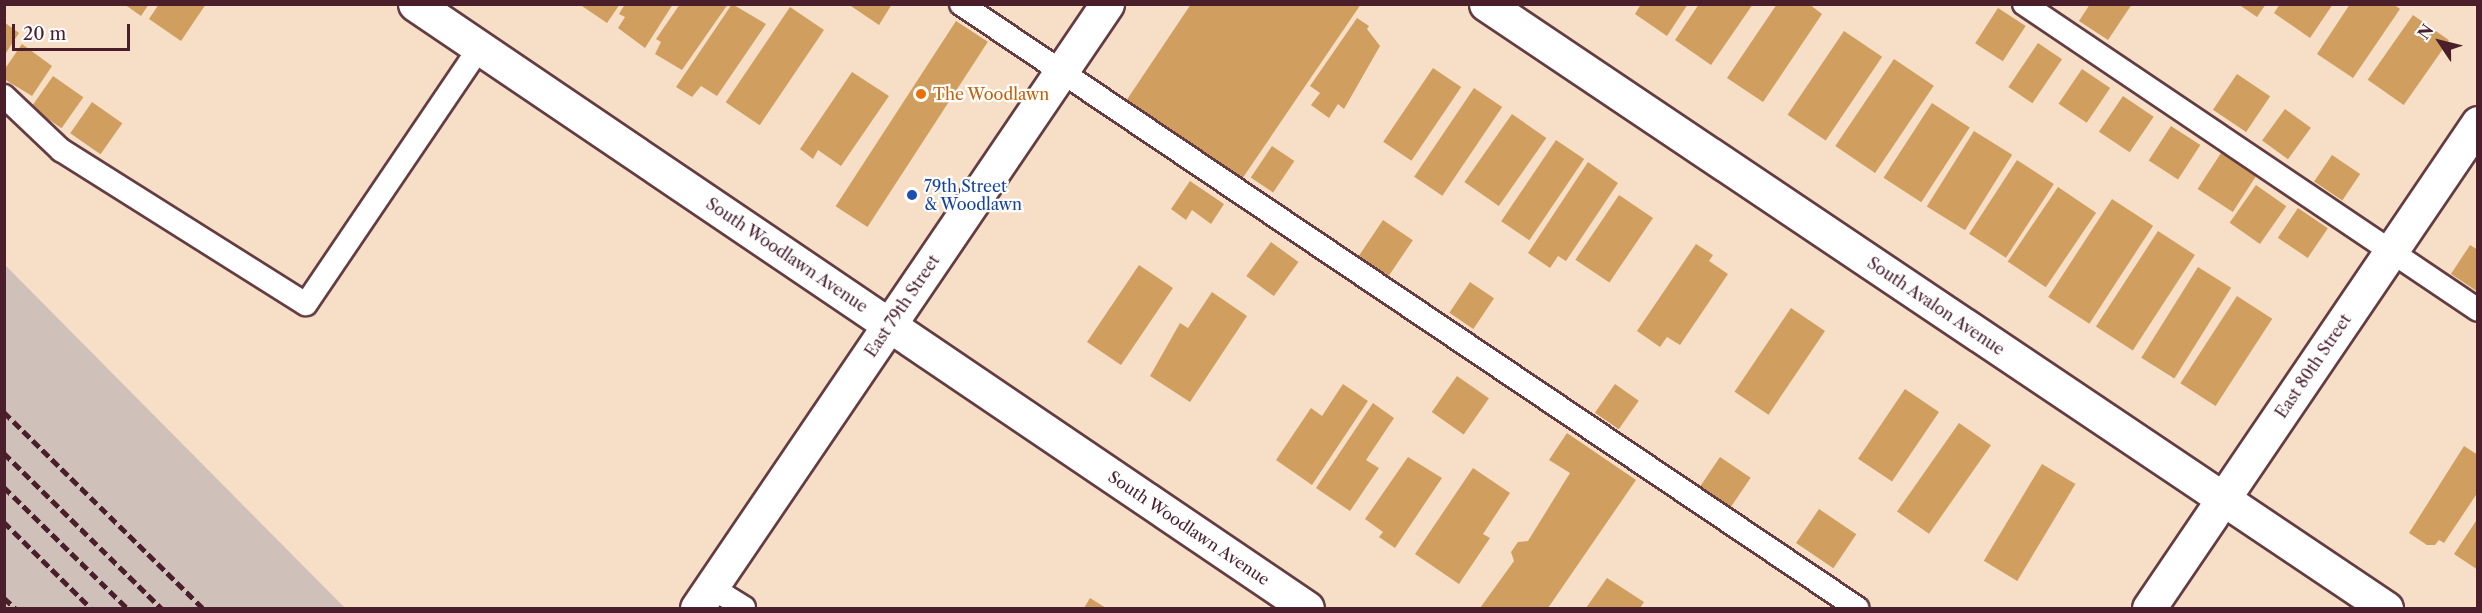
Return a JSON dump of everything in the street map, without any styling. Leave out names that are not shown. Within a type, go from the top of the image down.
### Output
[{"type":"street","name":"South Woodlawn Avenue","points":[[415,4],[1307,609]]},
{"type":"street","name":"East 79th Street","points":[[704,598],[1107,4]]},
{"type":"street","name":"South Avalon Avenue","points":[[1486,4],[2386,609]]},
{"type":"street","name":"East 80th Street","points":[[2149,609],[2478,123]]},
{"type":"lane","points":[[961,4],[1857,609]]},
{"type":"lane","points":[[2024,4],[2478,310]]},
{"type":"lane","points":[[4,96],[61,150],[306,304],[479,48]]},
{"type":"lane","points":[[704,598],[744,609]]},
{"type":"shaded area","points":[[5,265],[112,373],[345,608],[5,608]]},
{"type":"building","points":[[124,4],[149,4],[141,16]]},
{"type":"building","points":[[159,4],[206,4],[181,41],[149,19]]},
{"type":"building","points":[[579,4],[620,4],[607,23]]},
{"type":"building","points":[[625,4],[673,4],[645,48],[618,28],[625,17],[619,14]]},
{"type":"building","points":[[680,4],[728,4],[682,70],[655,54],[661,42],[656,39]]},
{"type":"building","points":[[732,4],[766,24],[717,96],[701,86],[692,97],[676,87]]},
{"type":"building","points":[[848,4],[892,4],[879,25]]},
{"type":"building","points":[[1191,4],[1361,4],[1242,179],[1126,101]]},
{"type":"building","points":[[1641,4],[1688,4],[1667,36],[1635,14]]},
{"type":"building","points":[[1699,4],[1753,4],[1711,65],[1675,40]]},
{"type":"building","points":[[1777,4],[1809,4],[1822,14],[1763,102],[1727,78]]},
{"type":"building","points":[[2090,4],[2132,4],[2108,40],[2079,21]]},
{"type":"building","points":[[2238,4],[2266,4],[2257,17]]},
{"type":"building","points":[[2280,4],[2333,4],[2310,38],[2274,13]]},
{"type":"building","points":[[2350,4],[2393,4],[2400,9],[2353,78],[2317,54]]},
{"type":"building","points":[[790,7],[824,30],[760,125],[726,102]]},
{"type":"building","points":[[1998,8],[2026,26],[2003,61],[1975,43]]},
{"type":"building","points":[[2413,15],[2449,40],[2404,105],[2368,80]]},
{"type":"building","points":[[1357,18],[1369,26],[1367,29],[1380,46],[1344,109],[1338,104],[1329,118],[1311,105],[1320,93],[1310,86]]},
{"type":"building","points":[[956,21],[988,42],[868,227],[836,206]]},
{"type":"building","points":[[4,22],[19,33],[4,56]]},
{"type":"building","points":[[1844,31],[1882,57],[1826,140],[1788,115]]},
{"type":"building","points":[[2038,43],[2062,59],[2032,103],[2008,87]]},
{"type":"building","points":[[22,44],[52,66],[32,96],[4,79],[4,70]]},
{"type":"building","points":[[1894,59],[1934,86],[1875,173],[1835,146]]},
{"type":"building","points":[[1433,68],[1461,87],[1411,161],[1383,142]]},
{"type":"building","points":[[2082,69],[2110,88],[2087,123],[2059,104]]},
{"type":"building","points":[[852,72],[889,96],[841,166],[818,150],[813,159],[800,149]]},
{"type":"building","points":[[2237,74],[2270,96],[2246,132],[2213,110]]},
{"type":"building","points":[[53,76],[83,97],[62,128],[31,107]]},
{"type":"building","points":[[1474,88],[1502,107],[1442,196],[1414,177]]},
{"type":"building","points":[[2123,96],[2154,117],[2130,152],[2099,132]]},
{"type":"building","points":[[92,102],[122,123],[101,154],[70,133]]},
{"type":"building","points":[[1932,103],[1970,128],[1921,202],[1884,178]]},
{"type":"building","points":[[2285,109],[2311,128],[2288,159],[2262,141]]},
{"type":"building","points":[[1512,114],[1546,138],[1499,206],[1464,182]]},
{"type":"building","points":[[2171,126],[2200,145],[2178,179],[2149,160]]},
{"type":"building","points":[[1974,131],[2012,155],[1965,230],[1927,206]]},
{"type":"building","points":[[1556,140],[1584,159],[1529,240],[1501,221]]},
{"type":"building","points":[[1272,146],[1294,161],[1273,193],[1251,178]]},
{"type":"building","points":[[2221,153],[2256,176],[2233,212],[2198,189]]},
{"type":"building","points":[[2332,155],[2360,174],[2342,201],[2314,182]]},
{"type":"building","points":[[2017,160],[2054,184],[2006,258],[1969,234]]},
{"type":"building","points":[[1588,162],[1618,183],[1566,261],[1558,256],[1550,268],[1528,253]]},
{"type":"building","points":[[1190,181],[1224,204],[1211,224],[1192,210],[1186,220],[1171,209]]},
{"type":"building","points":[[2256,185],[2286,206],[2260,244],[2230,223]]},
{"type":"building","points":[[2058,187],[2096,213],[2046,287],[2008,262]]},
{"type":"building","points":[[1619,195],[1653,218],[1609,283],[1575,260]]},
{"type":"building","points":[[2112,199],[2153,226],[2089,324],[2048,297]]},
{"type":"building","points":[[2298,208],[2328,228],[2308,258],[2278,238]]},
{"type":"building","points":[[1383,220],[1413,240],[1389,276],[1359,256]]},
{"type":"building","points":[[2158,231],[2195,255],[2133,351],[2096,327]]},
{"type":"building","points":[[1271,242],[1299,262],[1274,296],[1246,276]]},
{"type":"building","points":[[1696,244],[1713,255],[1709,261],[1728,274],[1680,345],[1667,337],[1660,347],[1637,331]]},
{"type":"building","points":[[2470,245],[2478,250],[2478,292],[2451,274]]},
{"type":"building","points":[[1139,265],[1173,288],[1121,365],[1087,342]]},
{"type":"building","points":[[2198,267],[2231,288],[2174,378],[2141,358]]},
{"type":"building","points":[[1470,282],[1494,298],[1473,329],[1449,313]]},
{"type":"building","points":[[1212,292],[1247,316],[1190,402],[1150,376],[1180,323],[1188,328]]},
{"type":"building","points":[[2237,296],[2272,319],[2216,406],[2180,383]]},
{"type":"building","points":[[1791,308],[1825,331],[1769,415],[1735,392]]},
{"type":"building","points":[[1457,376],[1489,398],[1464,434],[1432,412]]},
{"type":"building","points":[[1343,384],[1368,401],[1312,485],[1276,460],[1311,408],[1322,416]]},
{"type":"building","points":[[1615,384],[1639,401],[1619,429],[1595,413]]},
{"type":"building","points":[[1905,389],[1939,412],[1892,482],[1858,459]]},
{"type":"building","points":[[1373,403],[1394,418],[1366,460],[1379,468],[1350,511],[1316,488]]},
{"type":"building","points":[[1959,423],[1991,445],[1929,534],[1897,511]]},
{"type":"building","points":[[1567,433],[1636,480],[1548,608],[1480,608],[1514,561],[1511,552],[1518,542],[1528,541],[1570,473],[1549,460]]},
{"type":"building","points":[[2464,446],[2478,455],[2478,492],[2444,543],[2439,540],[2435,545],[2427,545],[2409,533]]},
{"type":"building","points":[[1408,457],[1442,478],[1395,548],[1379,537],[1383,532],[1365,519]]},
{"type":"building","points":[[1720,457],[1751,478],[1730,508],[1699,488]]},
{"type":"building","points":[[2042,464],[2075,484],[2017,581],[1984,561]]},
{"type":"building","points":[[1473,468],[1510,493],[1483,534],[1490,538],[1459,584],[1415,554]]},
{"type":"building","points":[[1819,509],[1856,534],[1833,568],[1796,543]]},
{"type":"building","points":[[2478,518],[2478,570],[2454,554]]},
{"type":"building","points":[[1607,578],[1644,602],[1640,608],[1586,608]]},
{"type":"building","points":[[1090,598],[1106,608],[1084,608]]},
{"type":"railway","points":[[4,412],[203,608]]},
{"type":"railway","points":[[4,453],[161,608]]},
{"type":"railway","points":[[4,487],[127,608]]},
{"type":"railway","points":[[4,522],[91,608]]},
{"type":"railway","points":[[4,598],[15,608]]},
{"type":"place","name":"The Woodlawn","points":[[921,94]]},
{"type":"place","name":"79th Street & Woodlawn","points":[[912,195]]}]
